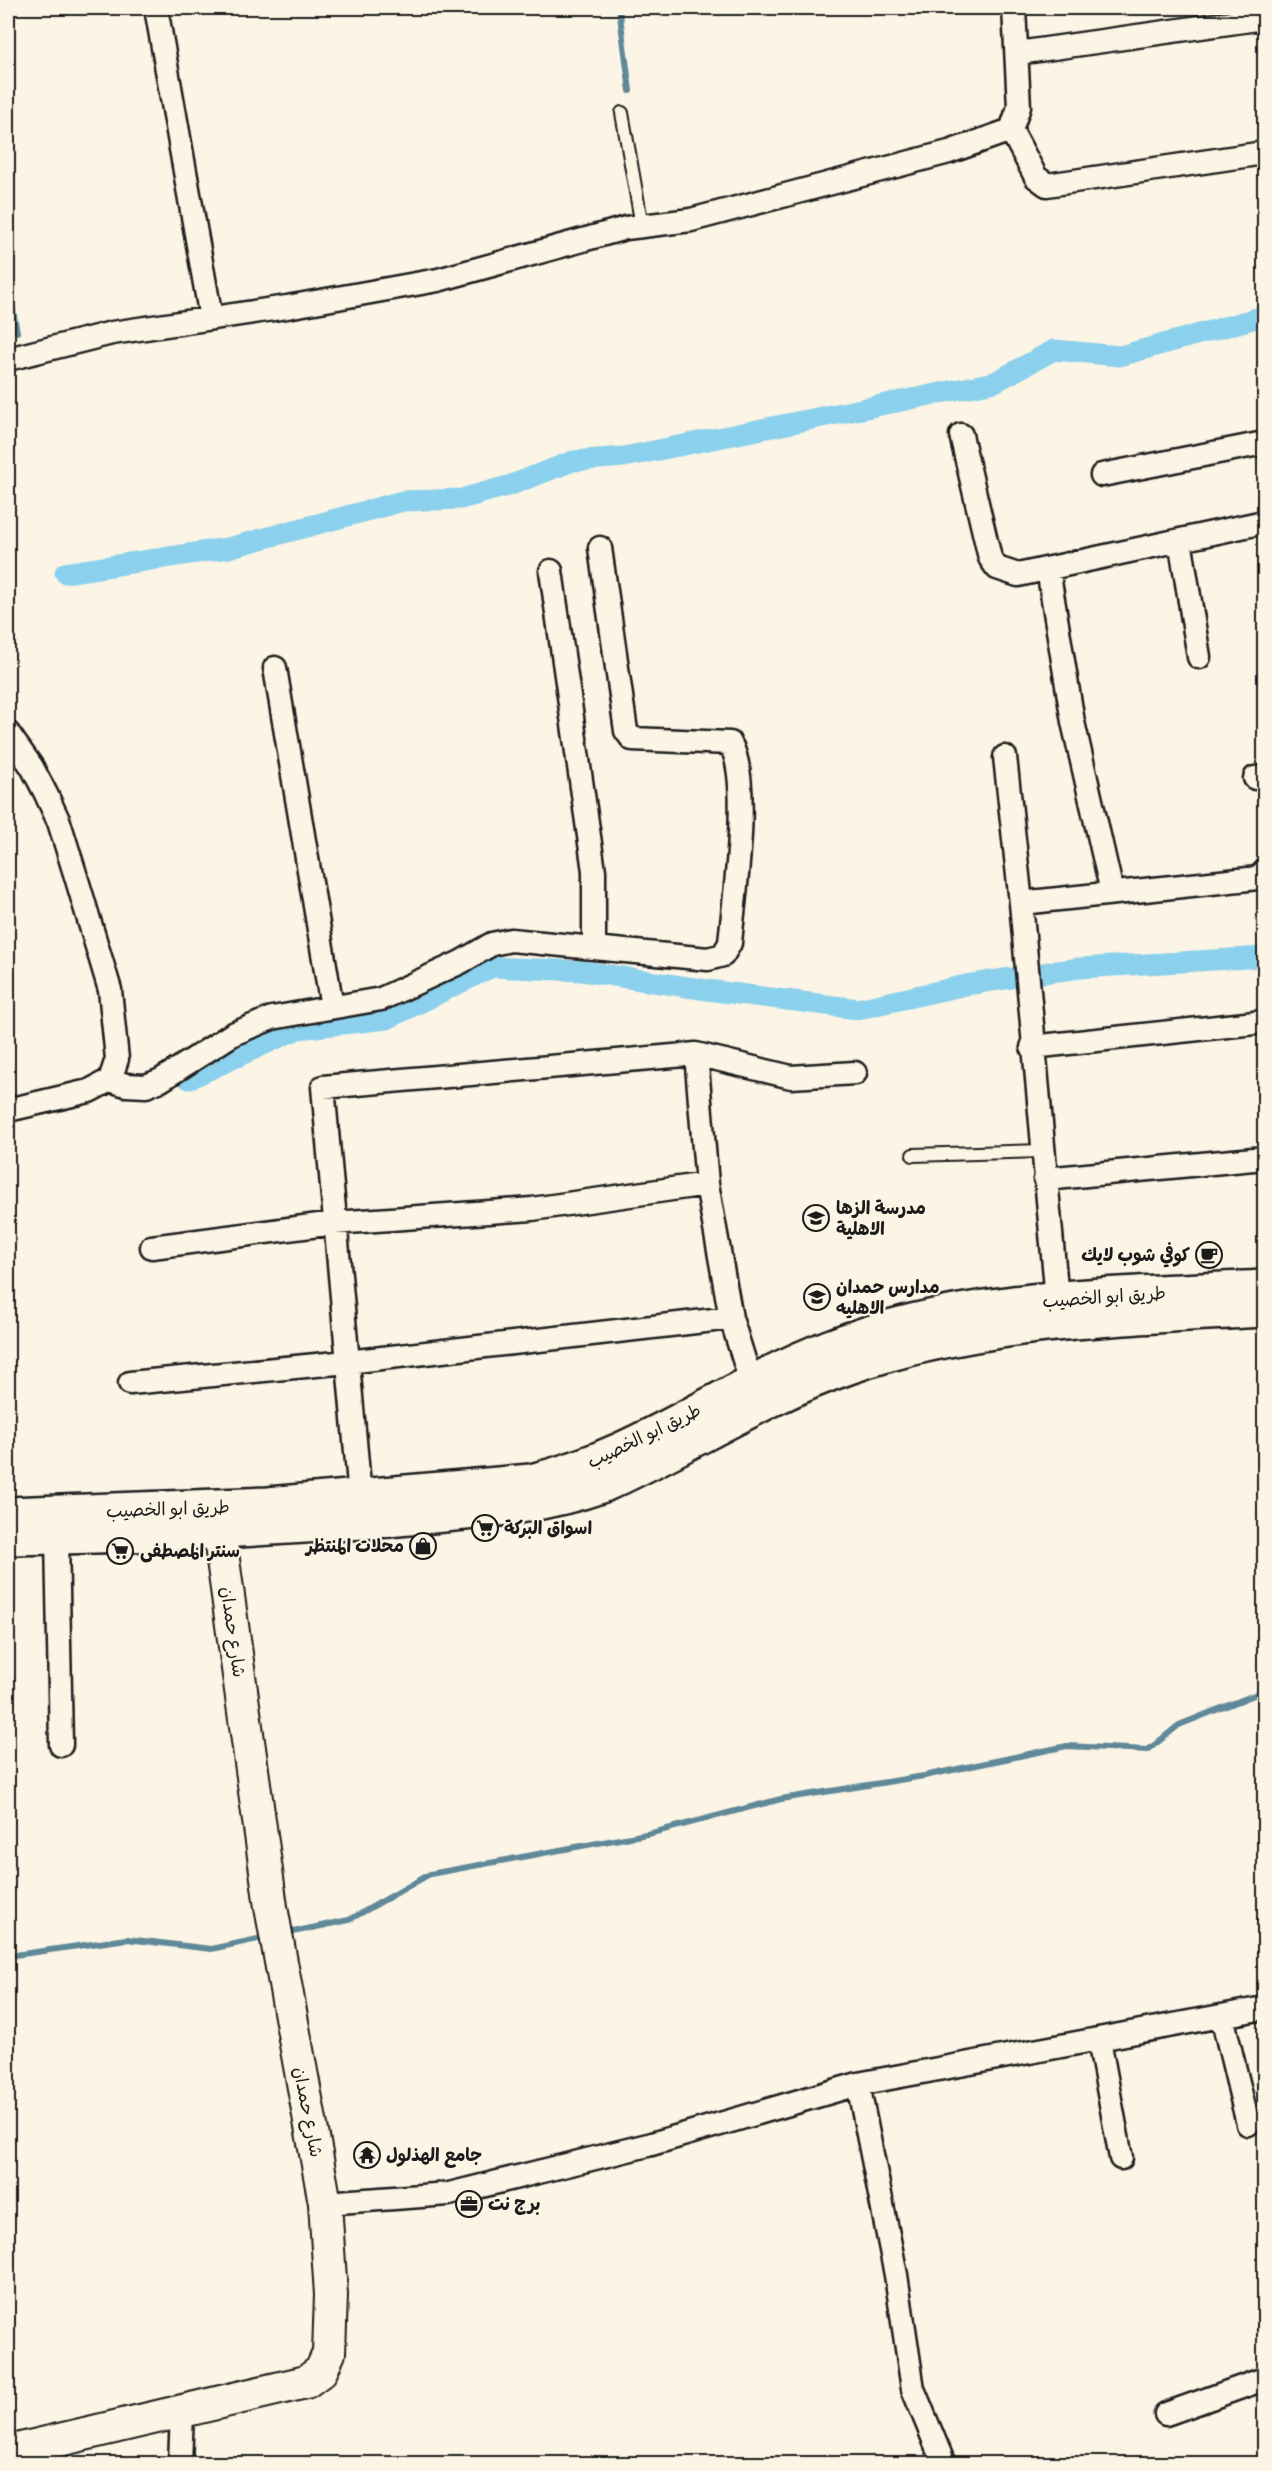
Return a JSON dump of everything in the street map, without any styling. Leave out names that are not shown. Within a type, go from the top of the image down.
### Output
[{"type":"main road","name":"طريق ابو الخصيب","points":[[8,1538],[219,1532],[474,1512],[574,1496],[630,1473],[790,1391],[877,1358],[968,1336],[1264,1287]]},
{"type":"main road","name":"طريق ابو الخصيب","points":[[8,1514],[212,1507],[505,1485],[558,1475],[608,1457],[751,1382],[831,1346],[887,1328],[963,1312],[1057,1299],[1264,1310]]},
{"type":"main road","name":"شارع حمدان","points":[[8,2452],[306,2382],[321,2371],[329,2353],[331,2295],[325,2203],[271,1907],[219,1532]]},
{"type":"street","points":[[156,8],[211,318]]},
{"type":"street","points":[[1014,8],[1019,107],[1011,130],[1036,177],[1047,185],[1264,153]]},
{"type":"street","points":[[1018,53],[1264,18]]},
{"type":"street","points":[[8,359],[112,333],[438,279],[642,226],[691,220],[771,200],[949,152],[1011,130]]},
{"type":"street","points":[[961,435],[990,558],[997,568],[1018,575],[1264,522]]},
{"type":"street","points":[[1102,475],[1264,443]]},
{"type":"street","points":[[1180,540],[1200,657]]},
{"type":"street","points":[[110,1080],[126,1085],[146,1086],[161,1080],[233,1034],[272,1018],[381,999],[501,942],[511,940],[708,959],[723,955],[730,943],[742,817],[736,754],[730,743],[632,739],[626,731],[600,548]]},
{"type":"street","points":[[1048,568],[1073,722],[1112,892]]},
{"type":"street","points":[[551,571],[594,871],[594,947]]},
{"type":"street","points":[[275,668],[332,1007]]},
{"type":"street","points":[[8,733],[32,767],[59,822],[110,990],[117,1059],[110,1080],[89,1091],[8,1110]]},
{"type":"street","points":[[1005,758],[1021,903],[1032,1047],[1057,1299]]},
{"type":"street","points":[[1021,903],[1258,878],[1264,872]]},
{"type":"street","points":[[1032,1047],[1264,1022]]},
{"type":"street","points":[[696,1054],[707,1185],[731,1318],[751,1382]]},
{"type":"street","points":[[360,1496],[323,1087],[696,1054],[791,1077],[855,1073]]},
{"type":"street","points":[[1045,1179],[1264,1158]]},
{"type":"street","points":[[152,1246],[334,1223],[532,1209],[707,1185]]},
{"type":"street","points":[[130,1383],[347,1362],[731,1318]]},
{"type":"street","points":[[57,1537],[61,1745]]},
{"type":"street","points":[[325,2203],[449,2194],[648,2145],[858,2084],[1264,2008]]},
{"type":"street","points":[[1222,2016],[1248,2124]]},
{"type":"street","points":[[1099,2040],[1121,2158]]},
{"type":"street","points":[[858,2084],[896,2275],[913,2389],[944,2463]]},
{"type":"street","points":[[1166,2414],[1264,2379]]},
{"type":"street","points":[[180,2463],[182,2412]]},
{"type":"lane","points":[[622,113],[642,226]]},
{"type":"lane","points":[[912,1155],[1042,1151]]},
{"type":"waterway","points":[[619,8],[630,91]]},
{"type":"waterway","points":[[8,284],[17,332]]},
{"type":"waterway","points":[[65,573],[228,548],[403,501],[461,499],[511,485],[573,461],[624,457],[995,382],[1054,350],[1120,356],[1264,316]]},
{"type":"waterway","points":[[1043,973],[1080,968],[1264,957]]},
{"type":"waterway","points":[[189,1079],[298,1029],[387,1019],[492,967],[582,971],[858,1009],[966,985],[1011,978]]},
{"type":"waterway","points":[[293,1932],[349,1920],[430,1874],[652,1833],[781,1799],[924,1776],[1067,1746],[1148,1750],[1179,1725],[1264,1691]]},
{"type":"waterway","points":[[8,1956],[127,1939],[211,1949],[258,1939]]},
{"type":"place","name":"مدرسة الزها الاهلية","points":[[816,1218]]},
{"type":"place","name":"كوفي شوب لايك","points":[[1209,1255]]},
{"type":"place","name":"مدارس حمدان الاهليه","points":[[817,1297]]},
{"type":"place","name":"اسواق البركة","points":[[485,1528]]},
{"type":"place","name":"محلات المنتظر","points":[[423,1546]]},
{"type":"place","name":"سنتر المصطفى","points":[[120,1551]]},
{"type":"place","name":"جامع الهذلول","points":[[367,2155]]},
{"type":"place","name":"برج نت","points":[[469,2204]]}]
